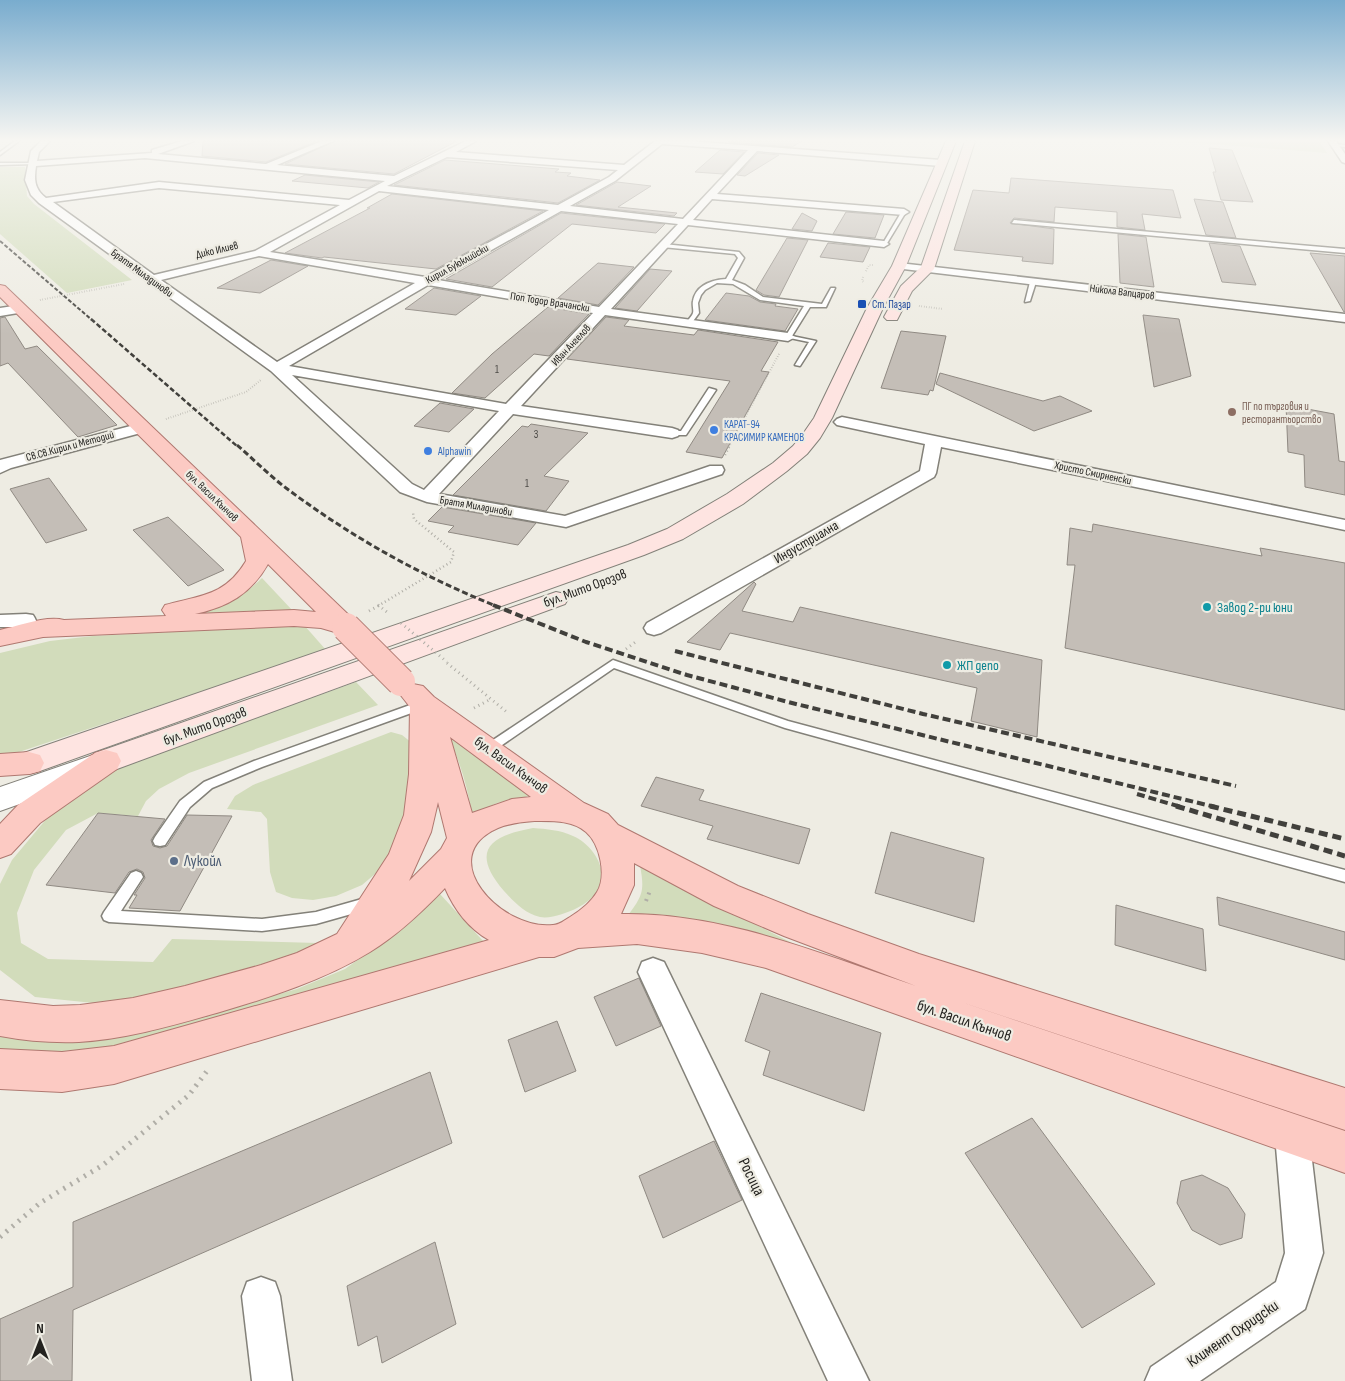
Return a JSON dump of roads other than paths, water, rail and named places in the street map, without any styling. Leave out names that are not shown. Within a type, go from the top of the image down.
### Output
[{"type":"main road","name":"бул. Мито Орозов","points":[[14,764],[636,550],[675,534],[706,518],[780,467],[800,450],[813,434],[823,418],[875,308],[899,266],[924,205]]},
{"type":"main road","points":[[886,330],[906,289],[927,269],[948,205]]},
{"type":"main road","name":"бул. Васил Кънчов","points":[[0,289],[424,704],[572,810]]},
{"type":"main road","name":"бул. Мито Орозов","points":[[106,762],[618,576],[686,547],[721,529],[796,476],[812,459],[846,413]]},
{"type":"main road","points":[[0,638],[99,617],[188,609],[219,599],[233,592],[246,582],[253,571],[258,561],[252,536]]},
{"type":"main road","points":[[33,630],[294,618],[330,622],[346,627]]},
{"type":"main road","points":[[344,949],[406,854],[420,814],[423,795],[424,704]]},
{"type":"main road","name":"бул. Васил Кънчов","points":[[424,704],[434,729],[459,847]]},
{"type":"main road","points":[[0,845],[30,814],[106,762]]},
{"type":"main road","points":[[0,1018],[22,1023],[73,1024],[125,1018],[174,1007],[273,979],[311,965],[344,949],[401,910],[459,847],[474,827],[488,819],[502,814],[531,809],[572,810],[587,816],[610,835],[726,896],[796,925],[919,972],[1343,1109]]},
{"type":"main road","points":[[0,1069],[62,1072],[114,1065],[537,942],[566,938],[592,922],[604,910],[617,886],[617,856],[610,835]]},
{"type":"main road","points":[[459,847],[459,881],[465,894],[476,908],[487,920],[503,929],[519,937],[537,942]]},
{"type":"main road","name":"бул. Васил Кънчов","points":[[574,932],[635,929],[679,933],[728,942],[766,952],[1345,1152]]},
{"type":"main road","points":[[0,998],[16,1008],[73,1024]]},
{"type":"street","name":"Братя Миладинови","points":[[48,205],[276,368],[406,488],[427,497],[566,522],[716,470]]},
{"type":"street","name":"Дико Илиев","points":[[150,279],[259,253],[347,205]]},
{"type":"street","points":[[527,205],[884,244]]},
{"type":"street","name":"Кирил Буюклийски","points":[[276,368],[425,282],[564,205]]},
{"type":"street","name":"Иван Ангелов","points":[[427,497],[702,205]]},
{"type":"street","points":[[825,205],[904,212]]},
{"type":"street","name":"Поп Тодор Врачански","points":[[259,253],[602,311],[788,337]]},
{"type":"street","name":"Никола Вапцаров","points":[[899,266],[1345,318]]},
{"type":"street","points":[[0,312],[18,307]]},
{"type":"street","name":"Братя Миладинови","points":[[276,368],[511,409],[672,433]]},
{"type":"street","name":"Христо Смирненски","points":[[846,413],[934,441],[1345,525]]},
{"type":"street","name":"Св.Св.Кирил и Методий","points":[[0,468],[5,464],[142,428]]},
{"type":"street","name":"Индустриална","points":[[654,628],[928,473],[934,441]]},
{"type":"street","points":[[0,621],[26,620],[33,630]]},
{"type":"street","name":"бул. Мито Орозов","points":[[0,798],[106,762]]},
{"type":"street","name":"бул. Мито Орозов","points":[[0,773],[14,764]]},
{"type":"street","name":"Росица","points":[[653,972],[849,1381]]},
{"type":"street","name":"Климент Охридски","points":[[1165,1381],[1291,1295],[1304,1253],[1292,1134]]},
{"type":"street","points":[[262,1296],[272,1381]]},
{"type":"lane","points":[[884,244],[904,212]]},
{"type":"lane","points":[[1014,222],[1345,252]]},
{"type":"lane","points":[[664,246],[737,253],[741,258],[728,282]]},
{"type":"lane","points":[[689,323],[696,313],[698,292],[703,287],[712,283],[728,282],[744,287],[752,296],[824,306],[834,289]]},
{"type":"lane","points":[[1027,301],[1033,282]]},
{"type":"lane","points":[[788,337],[808,305]]},
{"type":"lane","name":"Поп Тодор Врачански","points":[[788,337],[813,341],[798,365]]},
{"type":"lane","points":[[672,433],[683,432],[712,390]]},
{"type":"lane","points":[[488,749],[612,664],[785,724],[1345,876]]},
{"type":"lane","points":[[160,841],[185,804],[208,785],[258,764],[424,704]]},
{"type":"lane","points":[[136,877],[109,916],[262,925],[316,918],[421,890]]},
{"type":"railway","points":[[0,241],[92,320]]},
{"type":"railway","points":[[91,319],[238,447]]},
{"type":"railway","points":[[237,445],[286,488],[361,539],[441,582],[496,606]]},
{"type":"railway","points":[[493,605],[586,642],[687,675],[792,703],[1215,807]]},
{"type":"railway","points":[[675,651],[923,714],[1236,786]]},
{"type":"railway","points":[[1137,794],[1181,807]]},
{"type":"railway","points":[[1176,806],[1345,856]]},
{"type":"railway","points":[[1210,806],[1345,839]]},
{"type":"place","name":"Ст. Пазар","points":[[862,304]]},
{"type":"place","name":"ПГ по търговия и ресторантьорство","points":[[1232,412]]},
{"type":"place","name":"КАРАТ-94 КРАСИМИР КАМЕНОВ","points":[[714,430]]},
{"type":"place","name":"Alphawin","points":[[428,451]]},
{"type":"place","name":"Завод 2-ри юни","points":[[1207,607]]},
{"type":"place","name":"ЖП депо","points":[[947,665]]},
{"type":"place","name":"Лукойл","points":[[174,861]]}]
